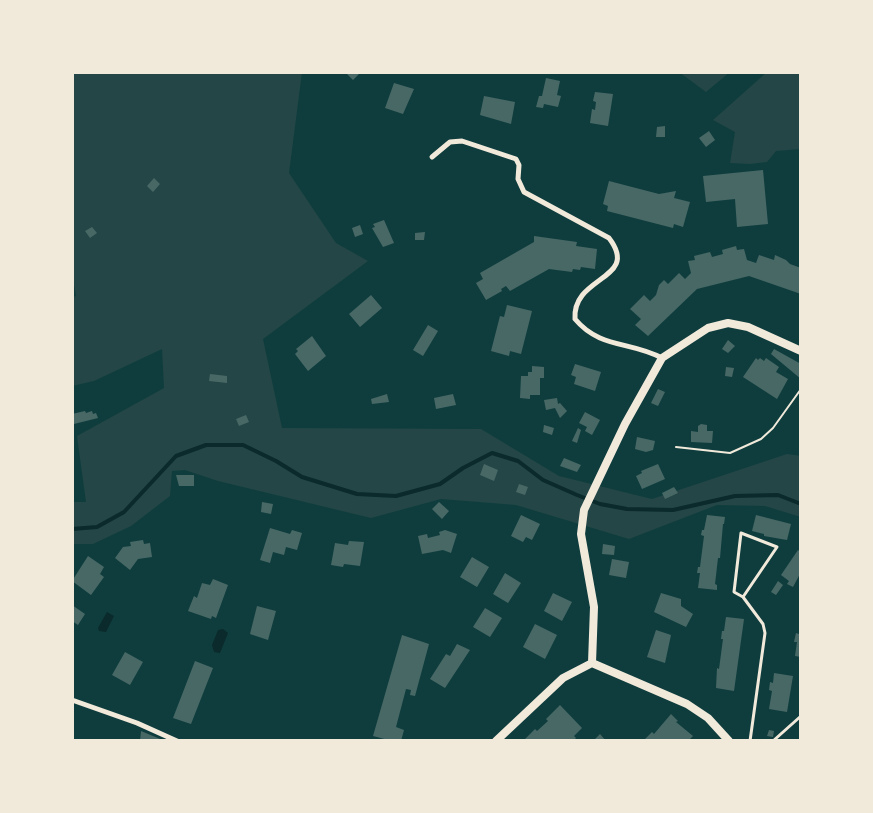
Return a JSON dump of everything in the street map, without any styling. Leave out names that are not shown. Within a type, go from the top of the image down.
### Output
[{"type":"main road","points":[[592,663],[594,607],[581,534],[584,510],[625,424],[662,358],[708,328],[728,323],[748,327],[801,351]]},
{"type":"main road","points":[[496,741],[563,678],[592,663]]},
{"type":"main road","points":[[592,663],[687,704],[708,718],[729,741]]},
{"type":"street","points":[[432,157],[450,142],[462,141],[516,159],[519,165],[518,179],[524,192],[609,238],[617,248],[618,260],[612,271],[581,294],[577,302],[575,319],[586,332],[607,341],[648,350],[662,358]]},
{"type":"street","points":[[72,700],[137,723],[177,741]]},
{"type":"lane","points":[[743,597],[777,547],[741,533],[734,591],[743,597],[763,624],[765,633],[750,741]]},
{"type":"lane","points":[[773,741],[801,716]]},
{"type":"path","points":[[676,447],[730,453],[761,439],[773,428],[801,389]]},
{"type":"shaded area","points":[[72,72],[302,72],[289,173],[336,243],[368,261],[263,339],[282,428],[481,429],[559,476],[652,499],[787,454],[801,456],[801,517],[765,506],[717,505],[629,539],[516,505],[441,499],[371,518],[218,481],[185,470],[172,471],[170,496],[131,526],[93,544],[72,544],[72,502],[86,502],[77,436],[164,388],[162,349],[94,381],[72,386],[72,297],[76,296],[72,274]]},
{"type":"shaded area","points":[[679,72],[730,72],[706,92]]},
{"type":"shaded area","points":[[767,72],[801,73],[801,149],[776,151],[767,162],[730,163],[735,132],[713,120]]},
{"type":"shaded area","points":[[107,612],[114,616],[106,632],[99,631],[98,628]]},
{"type":"shaded area","points":[[223,629],[228,633],[220,653],[214,652],[212,645],[218,630]]},
{"type":"building","points":[[361,72],[353,80],[347,74]]},
{"type":"building","points":[[546,78],[560,81],[557,95],[561,96],[558,107],[544,104],[543,108],[536,107],[539,96],[542,96]]},
{"type":"building","points":[[394,83],[414,89],[403,114],[385,108]]},
{"type":"building","points":[[595,92],[613,94],[608,126],[590,123],[592,109],[595,110],[596,102],[593,101]]},
{"type":"building","points":[[484,96],[515,102],[511,124],[480,115]]},
{"type":"building","points":[[665,126],[665,137],[656,137],[657,127]]},
{"type":"building","points":[[709,131],[715,140],[706,147],[699,138]]},
{"type":"building","points":[[763,170],[768,224],[737,227],[735,199],[706,202],[703,176]]},
{"type":"building","points":[[154,178],[160,184],[153,192],[147,186]]},
{"type":"building","points":[[609,181],[659,194],[676,191],[674,198],[690,202],[683,227],[674,224],[673,228],[607,211],[608,206],[603,204]]},
{"type":"building","points":[[384,220],[394,243],[383,247],[372,228],[375,227],[373,224]]},
{"type":"building","points":[[360,225],[363,234],[355,237],[352,228]]},
{"type":"building","points":[[92,227],[97,233],[90,238],[85,231]]},
{"type":"building","points":[[425,232],[424,240],[415,240],[415,233]]},
{"type":"building","points":[[534,236],[577,242],[576,246],[597,249],[595,269],[581,267],[580,270],[573,269],[572,272],[549,269],[510,291],[506,286],[501,289],[502,291],[486,300],[476,283],[483,279],[480,273],[534,242]]},
{"type":"building","points":[[736,246],[737,250],[744,249],[747,260],[756,263],[759,255],[774,260],[775,255],[801,268],[801,294],[749,276],[697,289],[648,336],[635,325],[641,319],[630,309],[644,295],[650,301],[664,280],[668,284],[679,273],[685,279],[691,273],[688,261],[695,260],[694,256],[710,252],[712,257],[723,254],[722,250]]},
{"type":"building","points":[[371,295],[382,308],[360,327],[349,314]]},
{"type":"building","points":[[507,305],[532,311],[521,354],[510,351],[509,356],[491,351],[500,316],[504,317]]},
{"type":"building","points":[[428,325],[438,331],[423,356],[413,350]]},
{"type":"building","points":[[312,336],[326,356],[308,371],[295,354],[298,351],[296,349]]},
{"type":"building","points":[[728,340],[735,346],[728,353],[722,349]]},
{"type":"building","points":[[774,349],[801,364],[801,379],[771,354]]},
{"type":"building","points":[[756,358],[764,361],[766,358],[779,367],[776,372],[788,379],[777,399],[743,377]]},
{"type":"building","points":[[575,364],[601,372],[595,391],[574,384],[576,377],[571,375]]},
{"type":"building","points":[[532,366],[544,367],[544,378],[540,378],[540,395],[530,395],[530,399],[520,398],[521,376],[528,376],[528,372],[532,372]]},
{"type":"building","points":[[726,367],[734,368],[732,377],[725,376]]},
{"type":"building","points":[[210,374],[227,376],[227,383],[209,381]]},
{"type":"building","points":[[658,389],[665,392],[658,406],[651,403]]},
{"type":"building","points":[[387,394],[389,402],[372,404],[371,399]]},
{"type":"building","points":[[453,394],[456,405],[436,409],[434,398]]},
{"type":"building","points":[[557,398],[558,404],[560,403],[567,411],[560,418],[555,408],[546,410],[544,400]]},
{"type":"building","points":[[85,411],[96,413],[98,418],[74,424],[72,414]]},
{"type":"building","points":[[585,412],[600,420],[592,435],[585,431],[587,427],[579,423]]},
{"type":"building","points":[[246,415],[249,422],[239,426],[236,419]]},
{"type":"building","points":[[544,425],[554,428],[552,435],[543,432]]},
{"type":"building","points":[[707,425],[707,431],[713,431],[712,443],[691,442],[691,431],[698,432],[698,426]]},
{"type":"building","points":[[578,428],[581,430],[577,443],[572,441]]},
{"type":"building","points":[[637,437],[655,441],[653,450],[646,452],[635,449]]},
{"type":"building","points":[[564,458],[581,465],[577,472],[560,466]]},
{"type":"building","points":[[484,464],[498,470],[494,481],[480,475]]},
{"type":"building","points":[[658,464],[665,479],[642,489],[636,476],[642,473],[641,471]]},
{"type":"building","points":[[176,475],[194,475],[194,486],[179,486]]},
{"type":"building","points":[[519,484],[528,487],[525,495],[516,492]]},
{"type":"building","points":[[674,487],[678,493],[665,499],[662,493]]},
{"type":"building","points":[[262,502],[273,504],[271,514],[261,512]]},
{"type":"building","points":[[439,502],[449,511],[442,519],[432,509]]},
{"type":"building","points":[[521,515],[540,524],[532,540],[526,537],[523,542],[511,536]]},
{"type":"building","points":[[707,515],[725,517],[715,584],[717,590],[698,588],[700,573],[697,573],[700,567],[704,536],[701,535]]},
{"type":"building","points":[[756,515],[791,524],[787,540],[764,536],[764,534],[752,531]]},
{"type":"building","points":[[270,528],[290,534],[292,530],[302,533],[297,550],[286,547],[284,555],[273,552],[270,563],[260,560]]},
{"type":"building","points":[[445,530],[457,534],[451,553],[443,550],[422,554],[418,536],[427,534],[428,538],[440,535],[439,532]]},
{"type":"building","points":[[143,540],[144,544],[150,543],[152,557],[138,559],[130,570],[115,558],[123,547],[131,546],[130,542]]},
{"type":"building","points":[[349,541],[364,542],[360,566],[331,565],[335,543],[348,545]]},
{"type":"building","points":[[603,544],[615,546],[614,555],[602,554]]},
{"type":"building","points":[[798,550],[801,552],[801,572],[793,587],[787,584],[789,581],[781,575]]},
{"type":"building","points":[[88,556],[104,567],[100,574],[104,577],[91,595],[72,581]]},
{"type":"building","points":[[472,557],[489,567],[477,587],[460,577]]},
{"type":"building","points":[[612,559],[629,562],[626,578],[609,575]]},
{"type":"building","points":[[505,573],[521,583],[508,603],[493,594]]},
{"type":"building","points":[[213,579],[228,585],[216,618],[212,616],[211,619],[188,611],[194,596],[197,598],[202,583],[210,585]]},
{"type":"building","points":[[778,581],[783,585],[776,595],[771,592]]},
{"type":"building","points":[[553,593],[572,602],[562,621],[544,611]]},
{"type":"building","points":[[661,593],[681,599],[681,606],[693,614],[686,627],[654,612]]},
{"type":"building","points":[[72,605],[85,614],[78,625],[72,621]]},
{"type":"building","points":[[257,606],[276,611],[268,640],[250,634]]},
{"type":"building","points":[[485,608],[502,618],[490,637],[473,627]]},
{"type":"building","points":[[726,617],[744,619],[734,691],[716,688],[717,668],[719,669],[723,639],[721,639],[722,631],[724,631]]},
{"type":"building","points":[[535,624],[557,635],[545,659],[523,647]]},
{"type":"building","points":[[800,627],[801,657],[795,656],[797,642],[794,642]]},
{"type":"building","points":[[656,630],[671,635],[665,663],[647,657]]},
{"type":"building","points":[[402,635],[429,644],[415,696],[410,695],[411,690],[406,689],[396,727],[404,730],[401,741],[392,741],[373,736]]},
{"type":"building","points":[[457,644],[470,650],[445,688],[430,679],[446,654],[450,656]]},
{"type":"building","points":[[125,652],[143,662],[130,685],[112,675]]},
{"type":"building","points":[[195,661],[213,668],[191,724],[173,718]]},
{"type":"building","points":[[774,673],[793,676],[787,712],[769,709],[772,691],[769,690],[770,682],[773,683]]},
{"type":"building","points":[[560,705],[582,728],[574,736],[576,738],[573,741],[523,741],[535,729],[537,731],[548,721],[546,719]]},
{"type":"building","points":[[671,714],[678,721],[676,722],[693,736],[688,741],[643,741],[652,732],[654,734]]},
{"type":"building","points":[[769,730],[774,731],[773,737],[767,736]]},
{"type":"building","points":[[141,731],[165,741],[140,741]]},
{"type":"building","points":[[600,734],[606,741],[593,741]]},
{"type":"waterway","points":[[72,529],[97,527],[124,512],[176,456],[206,445],[243,445],[302,477],[357,494],[396,496],[440,484],[463,468],[492,453],[518,461],[543,480],[577,495],[600,504],[627,509],[673,510],[735,496],[778,495],[801,504]]}]
